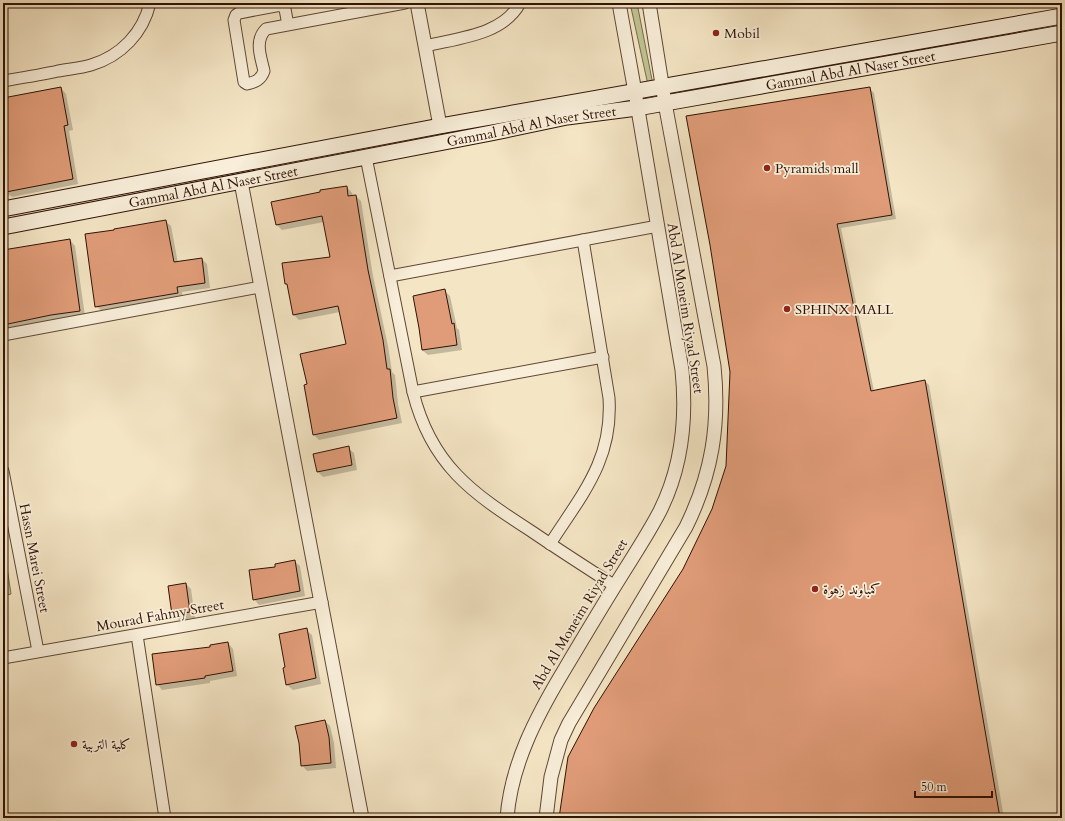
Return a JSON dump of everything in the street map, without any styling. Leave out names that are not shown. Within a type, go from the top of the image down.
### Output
[{"type":"main road","name":"Gammal Abd Al Naser Street","points":[[3,209],[440,126],[1062,16]]},
{"type":"main road","name":"Gammal Abd Al Naser Street","points":[[3,227],[241,182],[567,117],[637,108],[1062,33]]},
{"type":"street","points":[[3,81],[89,65],[112,56],[131,41],[144,21],[150,3]]},
{"type":"street","points":[[288,25],[285,9],[281,5],[239,13],[236,15],[234,20],[244,82],[247,84],[255,82],[263,75],[264,71],[259,44],[260,36],[266,30],[406,3]]},
{"type":"street","points":[[417,3],[440,126]]},
{"type":"street","points":[[426,46],[483,32],[496,27],[508,19],[520,3]]},
{"type":"street","name":"Abd Al Moneim Riyad Street","points":[[508,818],[514,779],[533,726],[558,681],[660,511],[673,477],[682,442],[684,388],[658,226],[618,3]]},
{"type":"street","name":"Abd Al Moneim Riyad Street","points":[[546,818],[550,777],[561,740],[568,723],[686,527],[703,489],[713,449],[717,407],[714,366],[665,103],[649,3]]},
{"type":"street","points":[[366,157],[413,392],[428,436],[447,465],[459,478],[486,501],[615,586]]},
{"type":"street","points":[[241,182],[362,818]]},
{"type":"street","points":[[390,276],[658,226]]},
{"type":"street","points":[[550,544],[591,480],[604,452],[610,410],[603,357],[583,240]]},
{"type":"street","points":[[3,335],[260,287]]},
{"type":"street","points":[[413,392],[603,357]]},
{"type":"street","name":"Hassn Marei Street","points":[[3,471],[38,651]]},
{"type":"street","name":"Mourad Fahmy Street","points":[[3,658],[322,602]]},
{"type":"street","points":[[137,635],[166,818]]},
{"type":"green space","points":[[630,3],[637,3],[653,85],[648,85]]},
{"type":"green space","points":[[958,42],[958,46],[885,60],[884,55]]},
{"type":"green space","points":[[865,58],[865,63],[687,95],[686,91]]},
{"type":"green space","points":[[3,541],[11,594],[3,596]]},
{"type":"building","points":[[61,87],[68,125],[64,126],[73,179],[6,192],[3,178],[3,98]]},
{"type":"building","name":"كمباوند زهوة","points":[[870,87],[892,215],[837,224],[871,391],[925,380],[1000,818],[559,818],[568,757],[594,708],[683,569],[712,509],[726,466],[730,372],[710,245],[686,116]]},
{"type":"building","points":[[347,186],[348,196],[356,195],[368,270],[383,340],[387,369],[390,369],[397,418],[313,435],[304,385],[307,384],[300,354],[346,344],[338,306],[293,315],[287,284],[285,284],[282,263],[330,257],[322,216],[276,225],[271,202],[320,192],[320,190]]},
{"type":"building","points":[[166,220],[174,262],[202,258],[205,283],[177,287],[178,293],[95,307],[85,234]]},
{"type":"building","points":[[70,239],[80,311],[51,315],[3,325],[3,250]]},
{"type":"building","points":[[445,289],[452,324],[454,323],[457,345],[422,350],[413,296]]},
{"type":"building","points":[[349,446],[352,465],[317,472],[313,454]]},
{"type":"building","points":[[295,560],[300,591],[253,600],[249,570],[275,567],[275,564]]},
{"type":"building","points":[[186,583],[190,612],[172,615],[168,586]]},
{"type":"building","points":[[307,628],[316,678],[286,685],[283,668],[285,667],[279,634]]},
{"type":"building","points":[[228,642],[233,671],[205,676],[205,678],[156,685],[152,654],[210,647],[210,645]]},
{"type":"building","points":[[325,720],[329,737],[331,763],[301,766],[299,743],[295,726]]},
{"type":"place","name":"Mobil","points":[[716,33]]},
{"type":"place","name":"Pyramids mall","points":[[767,168]]},
{"type":"place","name":"SPHINX MALL","points":[[787,309]]},
{"type":"place","name":"كمباوند زهوة","points":[[815,589]]},
{"type":"place","name":"كلية التربية","points":[[74,744]]}]
